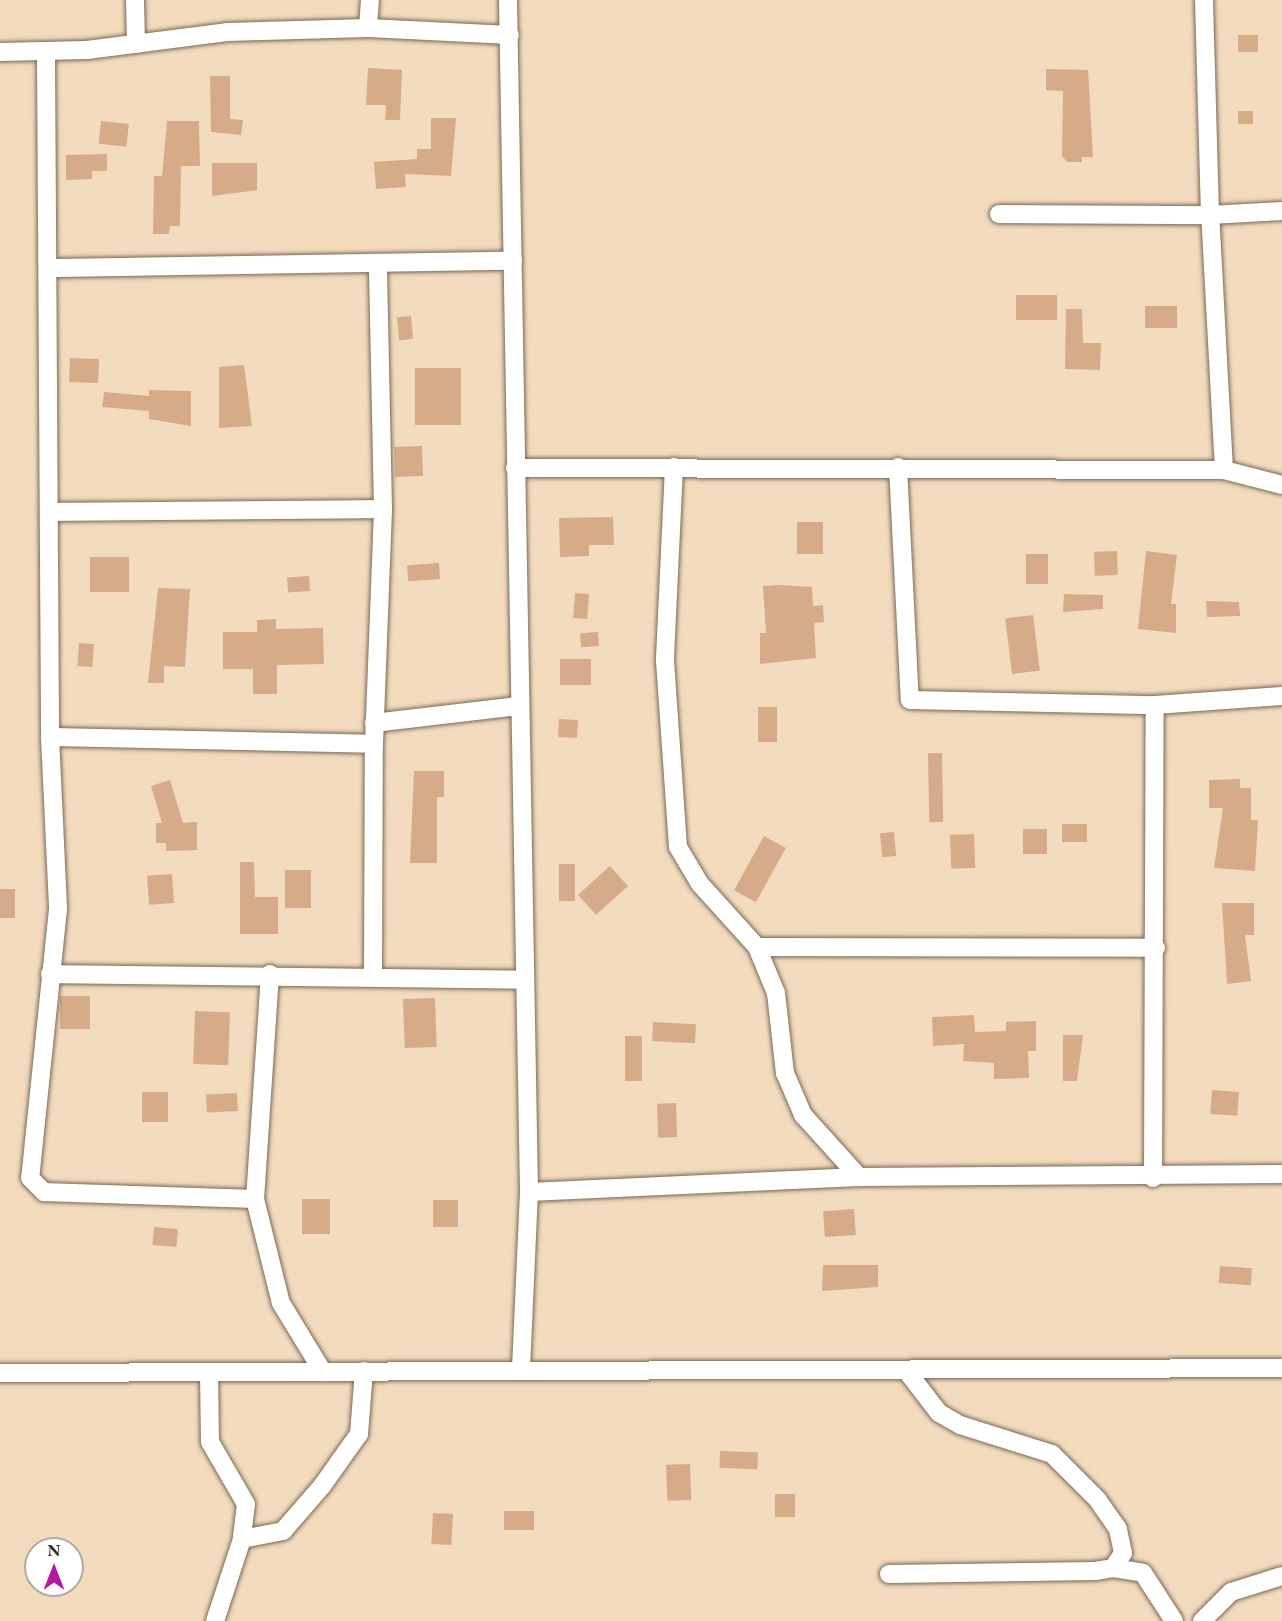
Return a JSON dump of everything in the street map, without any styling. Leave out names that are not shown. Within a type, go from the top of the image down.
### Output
[{"type":"street","points":[[135,0],[136,44]]},
{"type":"street","points":[[368,28],[370,0]]},
{"type":"street","points":[[508,0],[521,980],[529,1192],[521,1368]]},
{"type":"street","points":[[1204,0],[1210,215],[1224,470]]},
{"type":"street","points":[[0,52],[46,52],[136,44],[207,33],[368,28],[510,35]]},
{"type":"street","points":[[46,52],[51,268],[50,737],[58,889],[29,1169],[33,1186],[44,1192],[255,1199]]},
{"type":"street","points":[[999,214],[1210,215],[1282,211]]},
{"type":"street","points":[[51,268],[513,261]]},
{"type":"street","points":[[373,976],[374,723],[383,508],[378,264]]},
{"type":"street","points":[[674,467],[665,661],[674,828],[686,866],[757,947],[776,993],[785,1073],[803,1115],[859,1177]]},
{"type":"street","points":[[515,468],[898,467],[1224,470],[1282,485]]},
{"type":"street","points":[[898,467],[910,700],[1155,705],[1282,696]]},
{"type":"street","points":[[52,512],[383,508]]},
{"type":"street","points":[[1153,1178],[1156,948],[1155,705]]},
{"type":"street","points":[[374,723],[518,706]]},
{"type":"street","points":[[50,737],[374,744]]},
{"type":"street","points":[[757,947],[1156,948]]},
{"type":"street","points":[[50,974],[270,974],[521,980]]},
{"type":"street","points":[[270,974],[255,1199],[281,1303],[323,1372]]},
{"type":"street","points":[[529,1192],[859,1177],[1153,1178],[1282,1174]]},
{"type":"street","points":[[0,1373],[323,1372],[521,1368],[906,1370],[1282,1368]]},
{"type":"street","points":[[906,1370],[949,1419],[1052,1454],[1118,1529],[1123,1553],[1113,1568]]},
{"type":"street","points":[[242,1539],[283,1531],[322,1486],[359,1434],[364,1371]]},
{"type":"street","points":[[209,1372],[210,1442],[243,1493],[242,1539],[222,1620]]},
{"type":"street","points":[[889,1574],[1113,1568],[1143,1574],[1174,1621]]},
{"type":"street","points":[[1202,1621],[1231,1592],[1282,1576]]},
{"type":"building","points":[[1238,35],[1258,35],[1258,52],[1238,52]]},
{"type":"building","points":[[368,68],[402,70],[400,120],[385,120],[386,105],[366,105]]},
{"type":"building","points":[[1046,69],[1088,70],[1093,157],[1082,157],[1082,162],[1067,162],[1062,156],[1063,91],[1046,90]]},
{"type":"building","points":[[210,76],[230,76],[230,119],[243,120],[241,135],[211,132]]},
{"type":"building","points":[[1238,111],[1253,111],[1253,124],[1238,124]]},
{"type":"building","points":[[431,118],[456,118],[451,176],[405,174],[406,187],[376,189],[374,162],[417,159],[417,149],[431,149]]},
{"type":"building","points":[[101,121],[129,124],[126,147],[99,144]]},
{"type":"building","points":[[167,121],[199,121],[200,166],[181,166],[180,226],[170,226],[169,234],[153,234],[154,176],[162,176]]},
{"type":"building","points":[[107,154],[107,171],[92,171],[92,179],[66,180],[66,155]]},
{"type":"building","points":[[212,163],[257,163],[257,190],[212,196]]},
{"type":"building","points":[[1016,295],[1057,295],[1057,320],[1016,320]]},
{"type":"building","points":[[1145,306],[1177,306],[1177,328],[1145,328]]},
{"type":"building","points":[[1066,309],[1082,309],[1083,343],[1101,343],[1100,370],[1065,369]]},
{"type":"building","points":[[411,316],[413,339],[399,340],[397,317]]},
{"type":"building","points":[[70,358],[99,359],[98,383],[69,382]]},
{"type":"building","points":[[244,365],[252,426],[219,428],[219,367]]},
{"type":"building","points":[[415,368],[461,368],[461,425],[415,425]]},
{"type":"building","points":[[149,390],[191,391],[191,426],[149,419],[149,411],[102,407],[104,392],[149,396]]},
{"type":"building","points":[[422,446],[423,476],[395,477],[394,447]]},
{"type":"building","points":[[613,517],[614,545],[589,545],[589,556],[560,557],[559,518]]},
{"type":"building","points":[[797,522],[823,522],[823,554],[797,554]]},
{"type":"building","points":[[1117,551],[1118,575],[1095,576],[1094,552]]},
{"type":"building","points":[[1146,551],[1177,555],[1171,604],[1176,604],[1176,633],[1138,629]]},
{"type":"building","points":[[1026,554],[1048,554],[1048,584],[1026,584]]},
{"type":"building","points":[[90,557],[129,557],[129,592],[90,592]]},
{"type":"building","points":[[439,563],[440,579],[408,581],[407,565]]},
{"type":"building","points":[[309,576],[310,591],[288,592],[287,578]]},
{"type":"building","points":[[763,586],[812,587],[813,606],[823,605],[824,622],[814,623],[816,658],[760,664],[760,633],[766,633]]},
{"type":"building","points":[[158,588],[190,589],[185,667],[164,666],[164,683],[148,683]]},
{"type":"building","points":[[575,593],[589,594],[587,619],[573,618]]},
{"type":"building","points":[[1064,594],[1103,595],[1103,609],[1063,612]]},
{"type":"building","points":[[1206,601],[1239,602],[1240,616],[1207,617]]},
{"type":"building","points":[[1033,615],[1040,671],[1012,674],[1005,618]]},
{"type":"building","points":[[276,619],[276,629],[323,628],[324,664],[277,665],[277,694],[253,694],[253,669],[223,669],[223,632],[257,632],[257,620]]},
{"type":"building","points":[[598,632],[599,646],[581,647],[580,633]]},
{"type":"building","points":[[79,643],[94,644],[92,667],[77,666]]},
{"type":"building","points":[[560,659],[591,659],[591,685],[560,685]]},
{"type":"building","points":[[758,707],[777,707],[777,742],[758,742]]},
{"type":"building","points":[[559,719],[578,720],[577,738],[558,737]]},
{"type":"building","points":[[928,753],[942,753],[943,822],[929,822]]},
{"type":"building","points":[[414,771],[444,771],[444,797],[437,797],[437,863],[410,863]]},
{"type":"building","points":[[1240,779],[1240,788],[1251,788],[1251,820],[1258,820],[1255,871],[1214,868],[1223,808],[1209,808],[1209,780]]},
{"type":"building","points":[[170,780],[183,823],[197,822],[197,850],[166,851],[166,843],[156,843],[156,823],[162,823],[151,786]]},
{"type":"building","points":[[1062,824],[1087,824],[1087,842],[1062,842]]},
{"type":"building","points":[[1023,829],[1047,829],[1047,854],[1023,854]]},
{"type":"building","points":[[894,832],[896,856],[882,857],[880,833]]},
{"type":"building","points":[[974,834],[975,868],[951,869],[950,835]]},
{"type":"building","points":[[764,836],[786,848],[756,902],[734,890]]},
{"type":"building","points":[[240,862],[254,862],[255,897],[278,897],[278,934],[240,934]]},
{"type":"building","points":[[559,864],[575,864],[575,901],[559,901]]},
{"type":"building","points":[[610,866],[628,886],[596,915],[578,895]]},
{"type":"building","points":[[285,870],[311,870],[311,908],[285,908]]},
{"type":"building","points":[[172,874],[174,903],[149,905],[147,876]]},
{"type":"building","points":[[0,889],[15,889],[15,918],[0,918]]},
{"type":"building","points":[[1222,903],[1254,903],[1254,935],[1245,935],[1251,981],[1227,984]]},
{"type":"building","points":[[60,996],[90,996],[90,1029],[60,1029]]},
{"type":"building","points":[[435,998],[437,1047],[405,1048],[403,999]]},
{"type":"building","points":[[195,1011],[230,1012],[228,1065],[193,1064]]},
{"type":"building","points":[[974,1015],[975,1032],[1006,1031],[1006,1022],[1036,1021],[1036,1051],[1028,1051],[1029,1078],[994,1079],[994,1063],[963,1061],[964,1044],[933,1046],[932,1017]]},
{"type":"building","points":[[653,1022],[696,1024],[695,1043],[652,1041]]},
{"type":"building","points":[[1063,1035],[1083,1035],[1077,1081],[1063,1081]]},
{"type":"building","points":[[625,1036],[642,1036],[642,1081],[625,1081]]},
{"type":"building","points":[[1212,1090],[1239,1092],[1237,1116],[1210,1114]]},
{"type":"building","points":[[142,1092],[168,1092],[168,1122],[142,1122]]},
{"type":"building","points":[[237,1093],[238,1111],[207,1113],[206,1095]]},
{"type":"building","points":[[676,1103],[677,1137],[658,1138],[657,1104]]},
{"type":"building","points":[[302,1199],[330,1199],[330,1234],[302,1234]]},
{"type":"building","points":[[433,1200],[458,1200],[458,1227],[433,1227]]},
{"type":"building","points":[[854,1209],[856,1235],[825,1237],[823,1211]]},
{"type":"building","points":[[154,1227],[178,1229],[176,1247],[152,1245]]},
{"type":"building","points":[[823,1265],[878,1265],[878,1287],[822,1291]]},
{"type":"building","points":[[1220,1266],[1252,1268],[1251,1285],[1219,1283]]},
{"type":"building","points":[[720,1451],[758,1452],[757,1469],[719,1468]]},
{"type":"building","points":[[690,1464],[691,1500],[667,1501],[666,1465]]},
{"type":"building","points":[[775,1494],[795,1494],[795,1517],[775,1517]]},
{"type":"building","points":[[504,1511],[534,1511],[534,1530],[504,1530]]},
{"type":"building","points":[[433,1513],[453,1514],[451,1545],[431,1544]]}]
